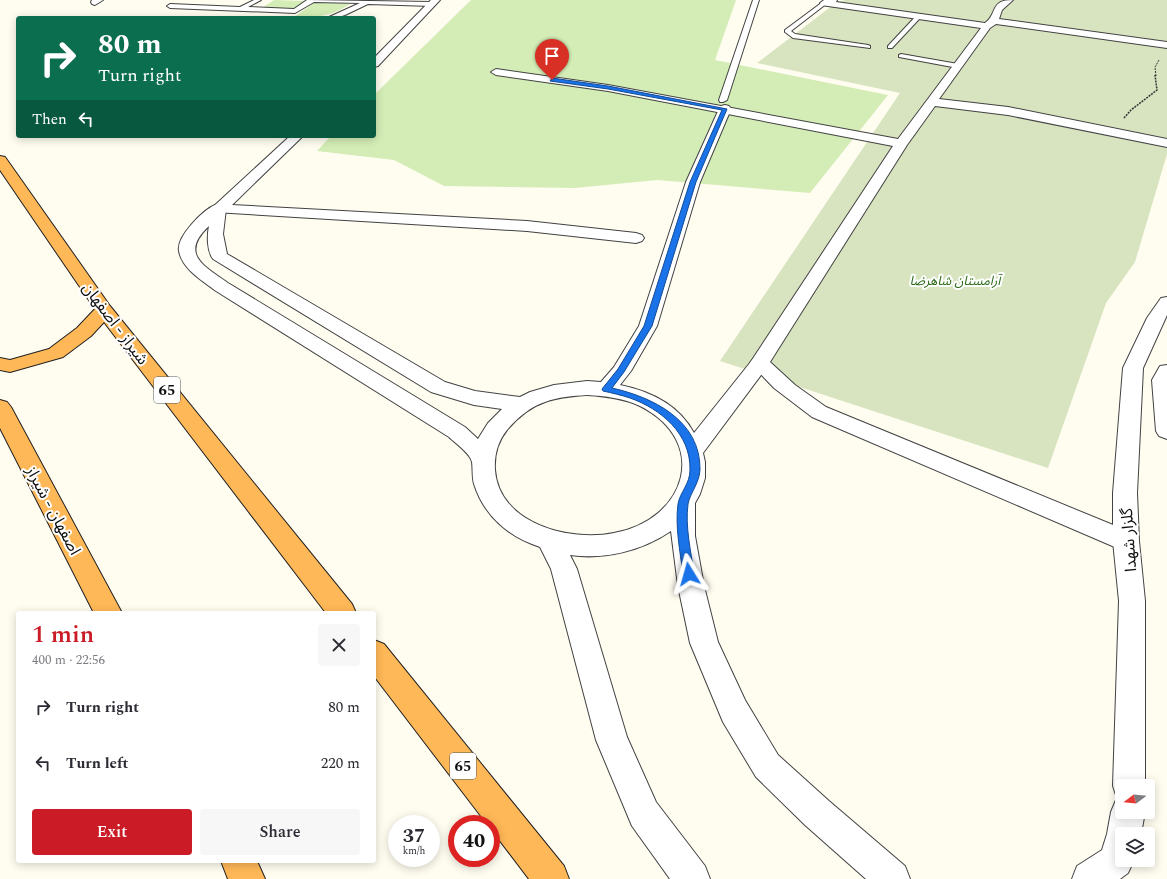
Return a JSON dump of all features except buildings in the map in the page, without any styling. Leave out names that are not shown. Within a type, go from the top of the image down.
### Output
[{"type":"highway","name":"شیراز - اصفهان","points":[[0,160],[104,310],[340,611]]},
{"type":"highway","points":[[0,364],[10,366],[56,352],[84,332],[104,310]]},
{"type":"highway","name":"اصفهان - شیراز","points":[[1,412],[107,611]]},
{"type":"highway","name":"65","points":[[376,657],[551,879]]},
{"type":"highway","points":[[239,863],[247,879]]},
{"type":"street","points":[[824,3],[833,0]]},
{"type":"street","points":[[692,452],[730,400],[760,363],[901,144],[990,24],[998,9],[1009,0]]},
{"type":"street","points":[[376,62],[434,2]]},
{"type":"street","points":[[824,3],[919,16],[1167,45]]},
{"type":"street","points":[[496,72],[724,105],[901,144]]},
{"type":"street","points":[[932,102],[1008,111],[1167,143]]},
{"type":"street","points":[[606,389],[621,371],[648,326],[693,182],[724,105]]},
{"type":"street","points":[[295,138],[190,237],[185,245],[187,254],[197,269],[222,287],[457,432],[475,449],[483,461]]},
{"type":"street","points":[[218,209],[215,234],[219,256],[438,387],[474,398],[522,404]]},
{"type":"street","points":[[218,209],[527,226],[636,238]]},
{"type":"street","name":"گلزار شهدا","points":[[1129,779],[1132,601],[1126,540],[1125,493],[1133,368],[1156,318],[1167,302]]},
{"type":"street","points":[[760,363],[773,377],[803,402],[819,412],[1126,540]]},
{"type":"street","points":[[1167,371],[1162,380],[1167,431]]},
{"type":"street","points":[[568,389],[606,389],[629,394],[656,406],[680,427],[689,441],[695,470],[692,486],[683,503],[674,515],[658,527],[639,537],[618,543],[595,546],[571,545],[549,540],[529,532],[511,521],[498,507],[488,492],[483,477],[483,461],[486,446],[494,431],[504,419],[522,404],[550,393],[568,389]]},
{"type":"street","points":[[683,503],[683,536],[690,579],[704,643],[734,711],[768,766],[817,813],[892,879]]},
{"type":"street","points":[[549,540],[564,568],[585,648],[615,746],[644,814],[692,879]]},
{"type":"street","points":[[1090,879],[1115,862]]},
{"type":"lane","points":[[241,9],[258,0]]},
{"type":"lane","points":[[290,16],[311,0],[385,3],[434,2]]},
{"type":"lane","points":[[724,105],[756,0]]},
{"type":"lane","points":[[336,16],[366,2]]},
{"type":"lane","points":[[374,10],[385,3]]},
{"type":"lane","points":[[824,3],[787,31],[793,36],[868,47]]},
{"type":"lane","points":[[170,6],[295,11]]},
{"type":"lane","points":[[890,47],[919,16]]},
{"type":"lane","points":[[901,56],[958,66]]},
{"type":"path","points":[[1123,134],[1123,118],[1156,90],[1157,81],[1154,74],[1156,64],[1163,56]]},
{"type":"green space","points":[[274,0],[306,1],[294,9],[262,8]]},
{"type":"green space","points":[[471,0],[736,0],[715,60],[888,95],[810,193],[657,180],[575,188],[444,186],[394,160],[317,151],[329,138],[376,138],[376,93]]},
{"type":"green space","name":"آرامستان شاهرضا","points":[[845,0],[1167,0],[1167,154],[1135,262],[1106,303],[1048,468],[720,361],[900,93],[757,63],[837,2]]},
{"type":"green space","points":[[315,2],[350,4],[344,8],[323,16],[296,16]]},
{"type":"route","points":[[552,80],[608,88],[725,109],[693,182],[648,326],[621,371],[606,389],[632,395],[656,406],[680,427],[689,441],[695,470],[692,486],[683,503],[683,536],[689,574]]}]
